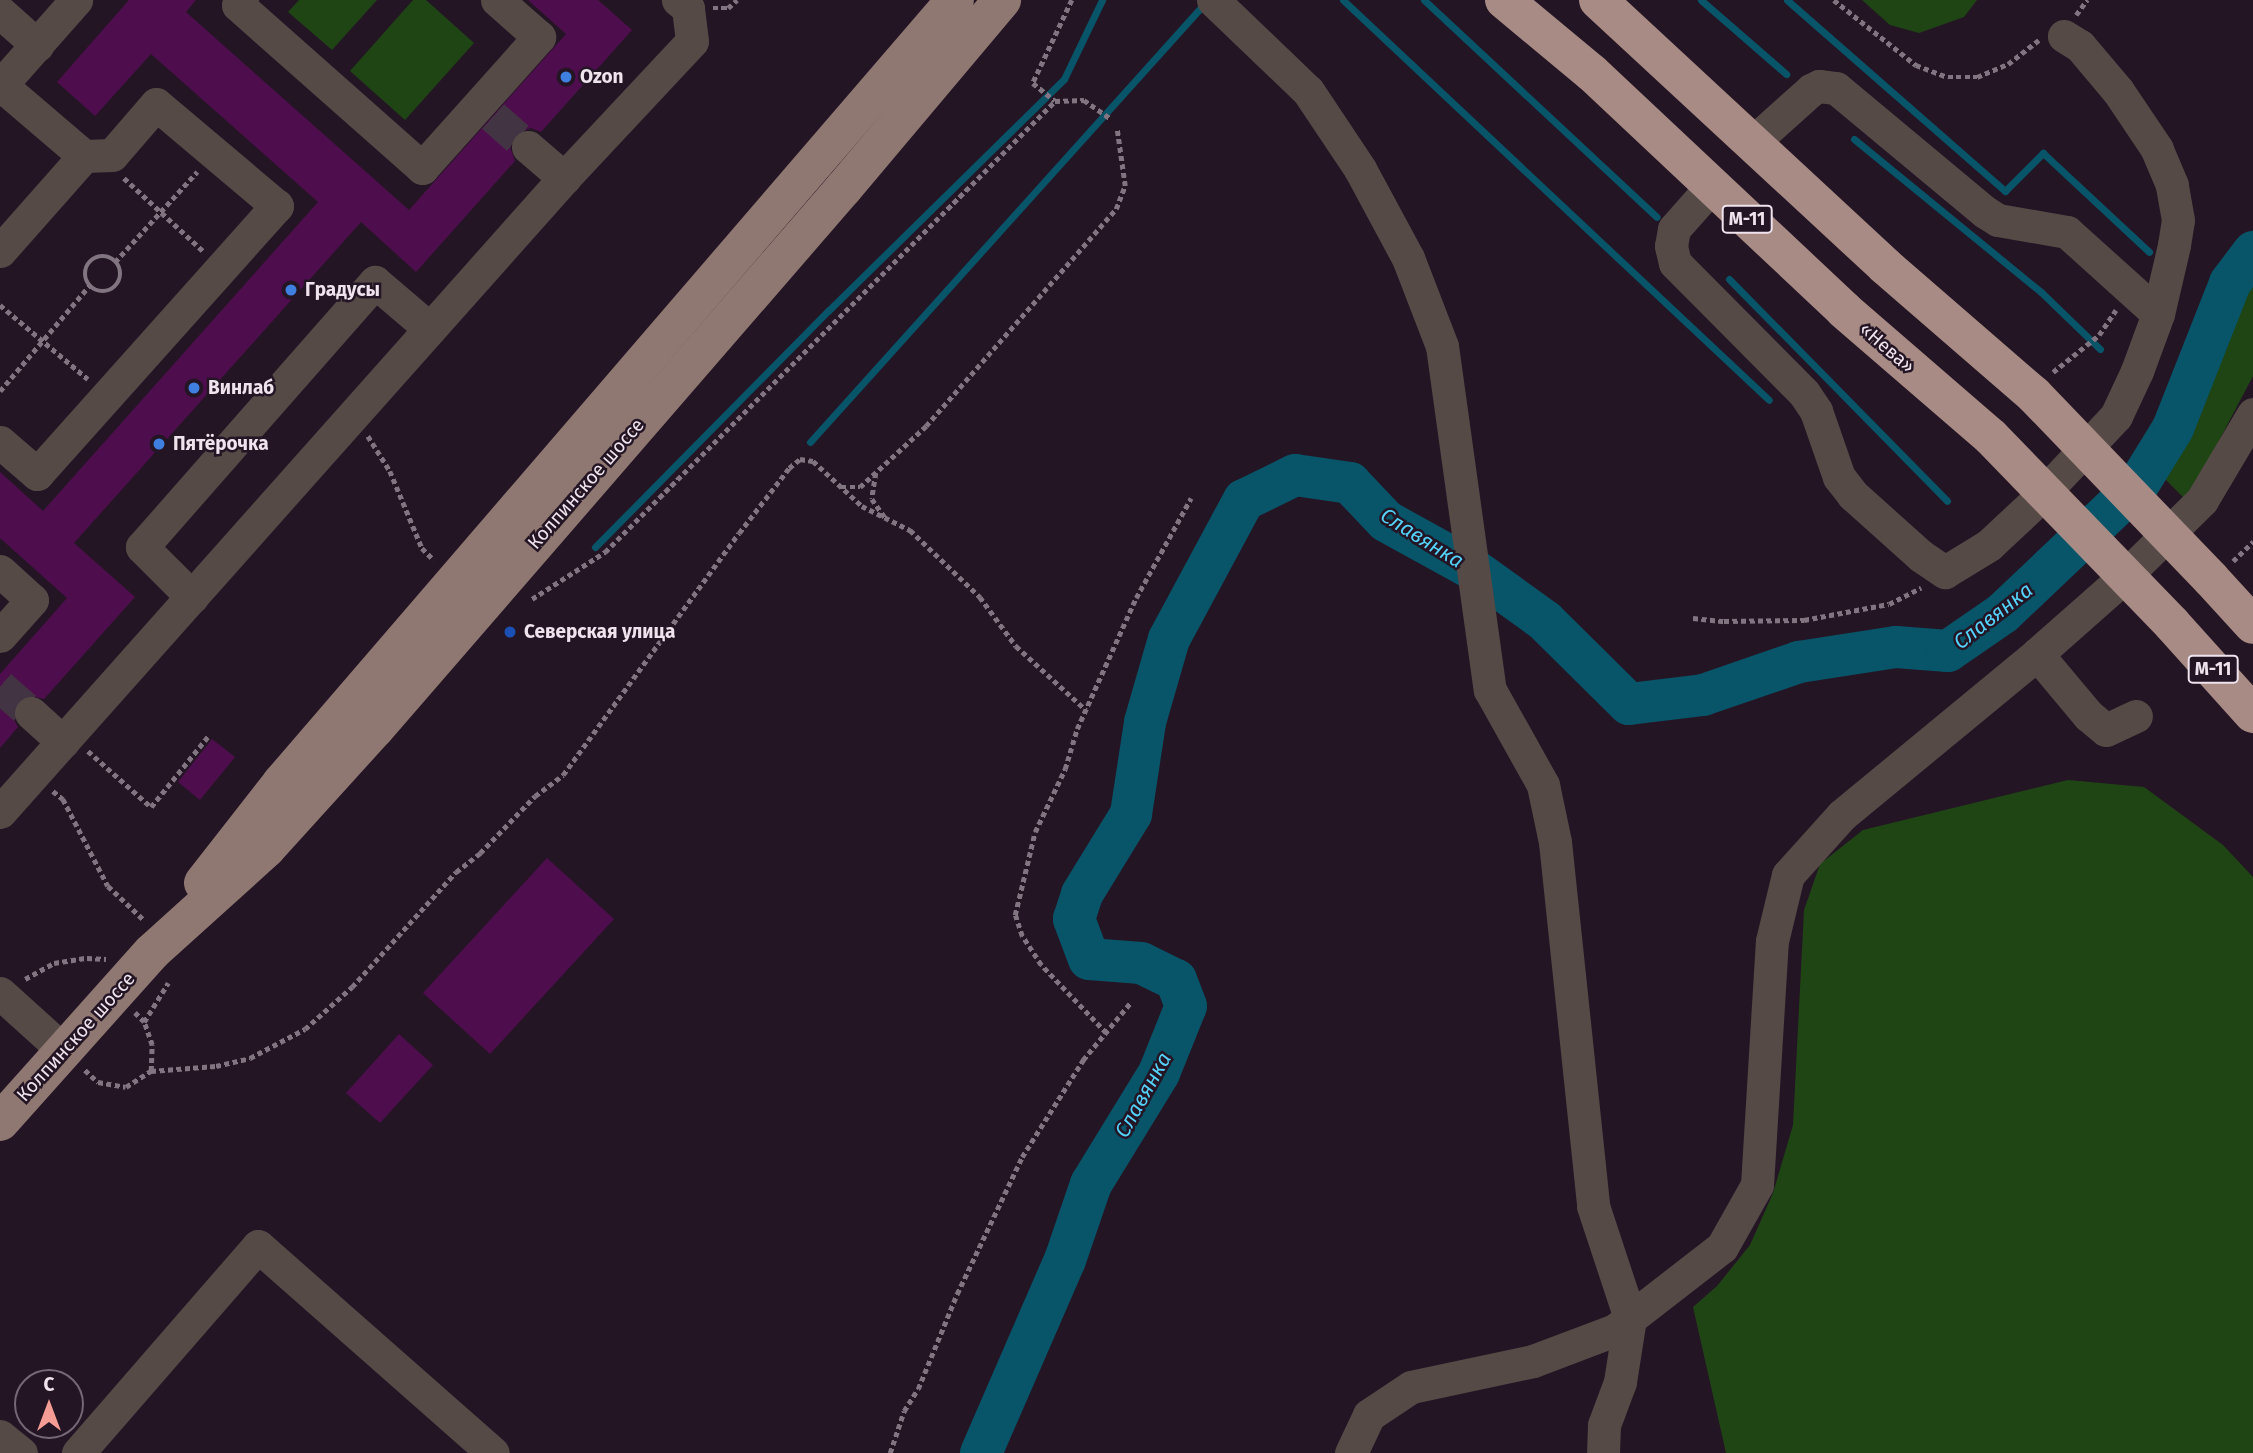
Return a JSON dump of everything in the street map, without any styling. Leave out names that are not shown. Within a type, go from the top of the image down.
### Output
[{"type":"highway","name":"«Нева»","points":[[1504,0],[1592,73],[1844,310],[1991,437],[2172,624],[2253,713]]},
{"type":"highway","points":[[1598,0],[1885,266],[2043,384],[2224,568],[2253,625]]},
{"type":"main road","name":"Колпинское шоссе","points":[[152,940],[281,783],[955,0]]},
{"type":"main road","name":"Колпинское шоссе","points":[[0,1122],[63,1050],[114,975],[152,940],[266,849],[375,729],[843,189],[1002,0]]},
{"type":"street","points":[[0,442],[37,474],[276,206],[156,104],[112,155],[93,156],[1,86],[76,0]]},
{"type":"street","points":[[242,0],[238,5],[422,168],[487,109],[539,37],[497,0]]},
{"type":"street","points":[[1213,0],[1263,44],[1308,91],[1360,169],[1408,258],[1442,346],[1472,544],[1490,690],[1543,785],[1555,842],[1593,1206],[1630,1318],[1620,1382],[1604,1425],[1603,1453]]},
{"type":"street","points":[[0,812],[564,178],[692,41],[687,3]]},
{"type":"street","points":[[0,12],[37,45]]},
{"type":"street","points":[[1712,186],[1674,229],[1671,246],[1675,263],[1804,393],[1816,411],[1839,477],[1853,495],[1921,556],[1945,572],[1998,536],[2035,502],[2116,416],[2137,371],[2158,314],[2178,220],[2172,185],[2157,149],[2118,91],[2080,46],[2064,36]]},
{"type":"street","points":[[1753,142],[1811,90],[1819,86],[1836,88],[1985,212],[1998,220],[2067,232],[2158,314]]},
{"type":"street","points":[[528,146],[564,178]]},
{"type":"street","points":[[0,251],[93,156]]},
{"type":"street","points":[[192,597],[142,547],[375,282],[430,329]]},
{"type":"street","points":[[1351,1453],[1369,1415],[1411,1387],[1533,1362],[1615,1330],[1722,1247],[1757,1185],[1773,941],[1788,875],[1842,815],[2037,654],[2121,580],[2202,500],[2253,414]]},
{"type":"street","points":[[0,571],[32,600],[0,636]]},
{"type":"street","points":[[2037,654],[2088,715],[2106,730],[2136,716]]},
{"type":"street","points":[[31,713],[66,738]]},
{"type":"street","points":[[4,997],[63,1050]]},
{"type":"street","points":[[78,1453],[258,1246],[494,1453]]},
{"type":"street","points":[[0,1436],[21,1453]]},
{"type":"path","points":[[1072,0],[1033,83],[1055,101],[1084,100],[1111,119]]},
{"type":"path","points":[[1834,0],[1916,65],[1948,77],[1977,77],[2008,64],[2043,36],[2064,36]]},
{"type":"path","points":[[532,599],[605,552],[1055,101]]},
{"type":"path","points":[[841,486],[860,487],[967,382],[1046,286],[1116,209],[1125,186],[1117,129]]},
{"type":"path","points":[[115,262],[214,153]]},
{"type":"path","points":[[93,156],[222,267]]},
{"type":"path","points":[[97,256],[111,258],[115,262],[121,269],[119,283],[108,292],[94,290],[85,279],[86,265],[97,256]]},
{"type":"path","points":[[0,391],[90,285]]},
{"type":"path","points":[[0,305],[108,395]]},
{"type":"path","points":[[2043,384],[2099,335]]},
{"type":"path","points":[[354,415],[390,471],[422,548],[440,565]]},
{"type":"path","points":[[63,1050],[98,1082],[126,1087],[151,1071],[216,1066],[250,1058],[305,1029],[352,987],[456,872],[480,853],[535,796],[563,775],[789,468],[800,459],[809,459],[862,506],[910,530],[980,597],[1016,646],[1086,710]]},
{"type":"path","points":[[876,472],[872,499],[887,520]]},
{"type":"path","points":[[1106,1033],[1041,965],[1023,936],[1015,915],[1035,832],[1065,769],[1077,729],[1136,598],[1191,498]]},
{"type":"path","points":[[2224,568],[2253,542]]},
{"type":"path","points":[[1693,618],[1724,621],[1791,620],[1837,615],[1889,604],[1910,596],[1945,572]]},
{"type":"path","points":[[66,738],[151,807],[209,735]]},
{"type":"path","points":[[34,775],[63,799],[108,886],[152,940]]},
{"type":"path","points":[[4,997],[27,976],[54,963],[87,958],[114,975],[144,1022],[152,1045],[151,1071]]},
{"type":"path","points":[[890,1453],[904,1411],[928,1367],[957,1294],[1022,1157],[1083,1060],[1131,1002]]},
{"type":"green space","points":[[299,0],[377,0],[332,50],[288,12]]},
{"type":"green space","points":[[413,0],[426,0],[474,43],[405,120],[350,71]]},
{"type":"green space","points":[[1862,0],[1977,0],[1964,17],[1919,33],[1890,25]]},
{"type":"green space","points":[[2253,275],[2253,376],[2202,473],[2184,498],[2154,468],[2180,433],[2248,280]]},
{"type":"green space","points":[[2068,780],[2144,787],[2223,845],[2253,877],[2253,1453],[1726,1453],[1693,1307],[1717,1286],[1750,1245],[1773,1193],[1793,1125],[1804,910],[1820,864],[1863,830]]},
{"type":"building","points":[[129,0],[196,0],[186,12],[409,210],[566,34],[528,0],[598,0],[632,30],[541,132],[531,128],[514,134],[509,144],[515,161],[416,272],[361,222],[74,543],[135,597],[44,699],[26,695],[16,701],[13,718],[18,727],[0,748],[0,674],[67,598],[0,538],[0,472],[43,511],[318,202],[151,54],[95,116],[57,82]]},
{"type":"building","points":[[212,739],[235,757],[200,800],[178,782]]},
{"type":"building","points":[[547,858],[614,919],[490,1054],[423,993]]},
{"type":"building","points":[[399,1034],[433,1065],[380,1123],[346,1093]]},
{"type":"waterway","points":[[595,547],[828,311],[1064,79],[1102,0]]},
{"type":"waterway","points":[[1343,0],[1769,400]]},
{"type":"waterway","points":[[1424,0],[1657,217]]},
{"type":"waterway","points":[[1701,0],[1786,74]]},
{"type":"waterway","points":[[1787,0],[2005,191],[2043,153],[2149,252]]},
{"type":"waterway","points":[[810,442],[1205,3]]},
{"type":"waterway","points":[[1854,139],[2041,292],[2100,349]]},
{"type":"waterway","name":"Славянка","points":[[981,1453],[1065,1260],[1091,1184],[1159,1073],[1186,1006],[1176,980],[1141,963],[1089,959],[1074,919],[1082,894],[1131,814],[1145,722],[1169,639],[1244,500],[1295,475],[1350,483],[1386,521],[1473,569],[1545,621],[1629,704],[1703,695],[1799,662],[1896,647],[1948,651],[2003,613],[2138,485],[2173,428],[2230,283],[2253,252]]},
{"type":"waterway","points":[[1729,279],[1947,501]]},
{"type":"tunnel","points":[[493,116],[528,147]]},
{"type":"tunnel","points":[[0,686],[31,713]]},
{"type":"place","name":"Ozon","points":[[566,77]]},
{"type":"place","name":"Градусы","points":[[291,290]]},
{"type":"place","name":"Винлаб","points":[[194,388]]},
{"type":"place","name":"Пятёрочка","points":[[159,444]]},
{"type":"place","name":"Северская улица","points":[[510,632]]}]
